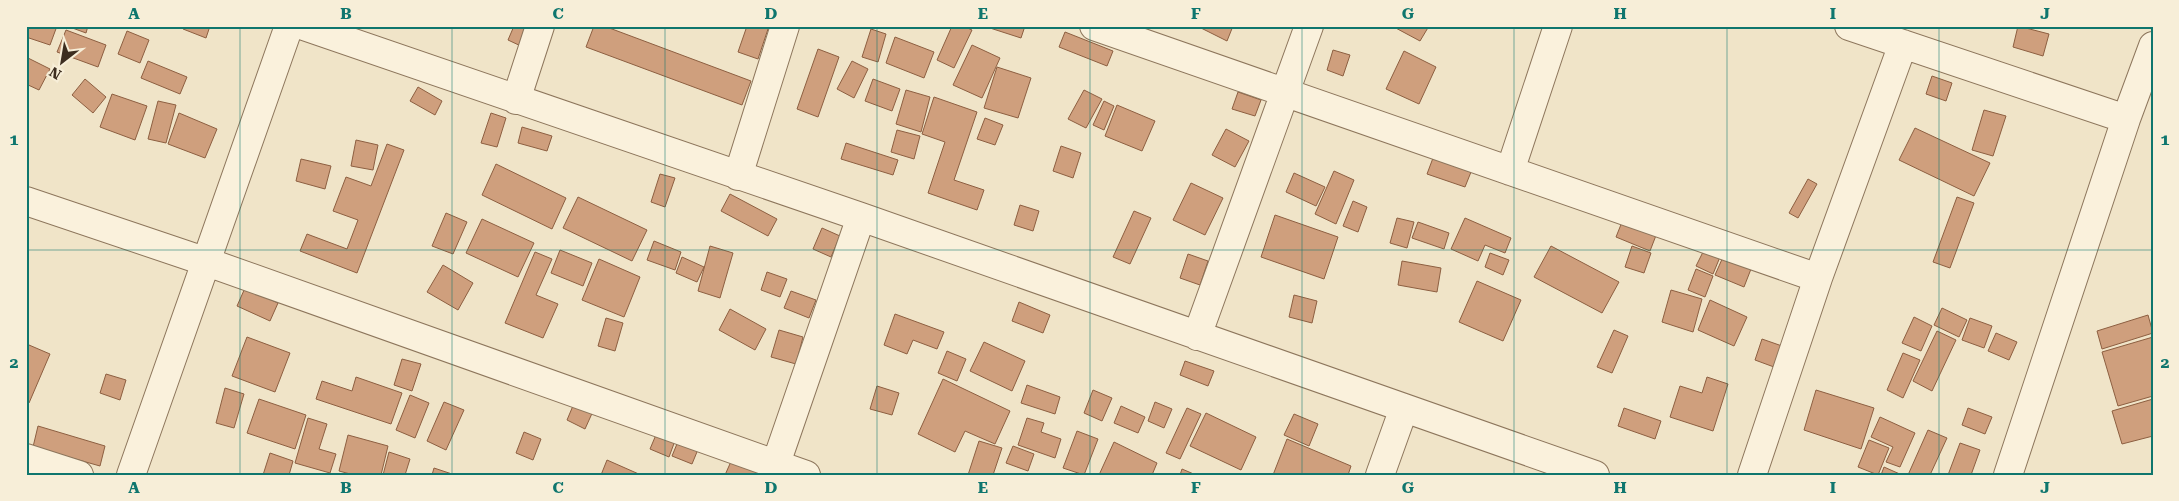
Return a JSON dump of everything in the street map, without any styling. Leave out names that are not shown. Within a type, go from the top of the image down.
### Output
[{"type":"street","points":[[131,475],[289,26]]},
{"type":"street","points":[[304,26],[861,217],[1595,475]]},
{"type":"street","points":[[516,100],[540,26]]},
{"type":"street","points":[[738,176],[785,26]]},
{"type":"street","points":[[1094,26],[1284,94],[1818,278]]},
{"type":"street","points":[[1197,336],[1309,26]]},
{"type":"street","points":[[1510,171],[1558,26]]},
{"type":"street","points":[[1849,26],[2126,119]]},
{"type":"street","points":[[1752,475],[1818,278],[1903,44]]},
{"type":"street","points":[[2008,475],[2126,119],[2153,46]]},
{"type":"street","points":[[26,201],[206,262],[774,470],[806,475]]},
{"type":"street","points":[[774,470],[861,217]]},
{"type":"street","points":[[1380,475],[1404,408]]},
{"type":"street","points":[[26,458],[79,475]]},
{"type":"building","points":[[26,26],[57,26],[50,45],[26,37]]},
{"type":"building","points":[[67,26],[88,26],[86,33]]},
{"type":"building","points":[[184,26],[210,26],[206,38],[183,29]]},
{"type":"building","points":[[514,26],[533,26],[523,47],[508,40]]},
{"type":"building","points":[[594,26],[604,26],[751,81],[742,105],[586,47]]},
{"type":"building","points":[[747,26],[769,26],[758,59],[738,52]]},
{"type":"building","points":[[952,26],[963,26],[972,30],[954,68],[937,60]]},
{"type":"building","points":[[990,26],[1025,26],[1021,38],[990,28]]},
{"type":"building","points":[[1197,26],[1233,26],[1227,41]]},
{"type":"building","points":[[1392,26],[1429,26],[1420,41]]},
{"type":"building","points":[[2018,26],[2049,34],[2043,56],[2013,47]]},
{"type":"building","points":[[871,29],[886,34],[878,62],[862,57]]},
{"type":"building","points":[[66,30],[106,45],[98,67],[57,52]]},
{"type":"building","points":[[127,31],[149,40],[140,63],[118,54]]},
{"type":"building","points":[[1065,32],[1113,51],[1107,66],[1059,47]]},
{"type":"building","points":[[895,37],[934,52],[924,78],[886,63]]},
{"type":"building","points":[[972,45],[1000,58],[982,98],[953,85]]},
{"type":"building","points":[[818,49],[839,57],[818,117],[797,109]]},
{"type":"building","points":[[1333,50],[1350,55],[1343,76],[1327,70]]},
{"type":"building","points":[[1404,51],[1436,67],[1419,104],[1386,89]]},
{"type":"building","points":[[26,57],[50,69],[39,90],[26,84]]},
{"type":"building","points":[[148,61],[187,77],[180,94],[141,78]]},
{"type":"building","points":[[852,61],[868,69],[854,98],[837,89]]},
{"type":"building","points":[[997,67],[1031,78],[1018,118],[984,108]]},
{"type":"building","points":[[1932,76],[1952,83],[1946,101],[1926,94]]},
{"type":"building","points":[[85,79],[106,97],[93,113],[72,95]]},
{"type":"building","points":[[873,79],[900,89],[892,111],[865,101]]},
{"type":"building","points":[[418,87],[442,101],[435,115],[410,101]]},
{"type":"building","points":[[906,90],[930,97],[921,132],[896,124]]},
{"type":"building","points":[[1084,90],[1102,99],[1086,128],[1068,119]]},
{"type":"building","points":[[1238,92],[1261,100],[1255,116],[1232,109]]},
{"type":"building","points":[[112,94],[147,106],[135,140],[100,127]]},
{"type":"building","points":[[934,97],[977,112],[954,180],[984,190],[977,210],[928,193],[945,142],[922,134]]},
{"type":"building","points":[[158,101],[176,105],[166,143],[148,139]]},
{"type":"building","points":[[1104,101],[1114,106],[1104,130],[1093,125]]},
{"type":"building","points":[[1117,105],[1155,121],[1142,151],[1105,136]]},
{"type":"building","points":[[1984,110],[2006,116],[1993,156],[1972,150]]},
{"type":"building","points":[[179,113],[217,129],[205,158],[168,144]]},
{"type":"building","points":[[491,113],[506,118],[497,147],[481,143]]},
{"type":"building","points":[[985,118],[1003,125],[995,145],[977,139]]},
{"type":"building","points":[[522,127],[552,136],[547,151],[518,143]]},
{"type":"building","points":[[1915,128],[1990,163],[1974,196],[1899,160]]},
{"type":"building","points":[[1226,129],[1249,141],[1235,167],[1212,155]]},
{"type":"building","points":[[897,130],[920,136],[914,159],[891,152]]},
{"type":"building","points":[[356,140],[378,145],[373,170],[351,166]]},
{"type":"building","points":[[846,143],[898,160],[893,175],[841,159]]},
{"type":"building","points":[[387,144],[404,150],[357,273],[300,251],[307,234],[347,249],[358,220],[333,211],[346,177],[371,186]]},
{"type":"building","points":[[1061,146],[1081,153],[1073,178],[1053,171]]},
{"type":"building","points":[[1433,158],[1471,172],[1465,187],[1427,174]]},
{"type":"building","points":[[301,159],[331,166],[325,189],[296,181]]},
{"type":"building","points":[[496,164],[566,198],[552,229],[482,195]]},
{"type":"building","points":[[1334,171],[1354,180],[1336,224],[1315,214]]},
{"type":"building","points":[[1294,173],[1325,187],[1316,206],[1286,192]]},
{"type":"building","points":[[660,174],[675,178],[665,207],[651,202]]},
{"type":"building","points":[[1808,179],[1817,184],[1798,218],[1789,213]]},
{"type":"building","points":[[1191,183],[1223,198],[1205,235],[1173,220]]},
{"type":"building","points":[[730,194],[777,219],[768,236],[721,211]]},
{"type":"building","points":[[578,197],[647,230],[632,261],[563,228]]},
{"type":"building","points":[[1957,197],[1974,203],[1950,268],[1933,262]]},
{"type":"building","points":[[1353,201],[1367,207],[1358,232],[1343,226]]},
{"type":"building","points":[[1020,205],[1039,211],[1033,231],[1014,225]]},
{"type":"building","points":[[1134,211],[1151,218],[1130,264],[1113,257]]},
{"type":"building","points":[[1626,212],[1660,225],[1650,251],[1616,237]]},
{"type":"building","points":[[446,213],[467,222],[453,254],[432,246]]},
{"type":"building","points":[[1275,215],[1338,237],[1324,279],[1261,257]]},
{"type":"building","points":[[1397,218],[1414,222],[1407,248],[1390,243]]},
{"type":"building","points":[[1465,218],[1511,238],[1505,253],[1485,245],[1478,261],[1451,249]]},
{"type":"building","points":[[482,219],[534,243],[518,277],[466,253]]},
{"type":"building","points":[[1418,222],[1449,233],[1444,249],[1412,238]]},
{"type":"building","points":[[822,228],[840,236],[831,257],[813,249]]},
{"type":"building","points":[[654,241],[681,252],[675,270],[647,260]]},
{"type":"building","points":[[710,246],[733,253],[720,298],[698,291]]},
{"type":"building","points":[[1551,246],[1619,282],[1602,313],[1534,277]]},
{"type":"building","points":[[1632,246],[1651,253],[1644,273],[1625,267]]},
{"type":"building","points":[[560,250],[592,263],[583,286],[551,273]]},
{"type":"building","points":[[1704,250],[1720,257],[1713,274],[1696,266]]},
{"type":"building","points":[[535,252],[552,259],[536,295],[558,304],[543,338],[505,323]]},
{"type":"building","points":[[1490,253],[1509,260],[1503,275],[1485,267]]},
{"type":"building","points":[[1188,254],[1208,261],[1200,285],[1180,278]]},
{"type":"building","points":[[682,257],[704,267],[697,282],[676,273]]},
{"type":"building","points":[[1723,257],[1751,269],[1744,287],[1715,275]]},
{"type":"building","points":[[599,259],[640,277],[624,317],[582,300]]},
{"type":"building","points":[[1402,261],[1441,268],[1437,292],[1398,285]]},
{"type":"building","points":[[443,265],[473,283],[458,310],[427,292]]},
{"type":"building","points":[[1696,269],[1713,276],[1705,297],[1688,290]]},
{"type":"building","points":[[767,272],[787,279],[780,297],[761,290]]},
{"type":"building","points":[[1477,281],[1521,300],[1503,341],[1459,322]]},
{"type":"building","points":[[245,288],[278,303],[270,321],[237,306]]},
{"type":"building","points":[[1671,290],[1702,299],[1693,332],[1662,322]]},
{"type":"building","points":[[791,291],[816,300],[809,318],[784,308]]},
{"type":"building","points":[[1294,295],[1317,301],[1312,323],[1289,317]]},
{"type":"building","points":[[1710,300],[1747,317],[1734,346],[1698,330]]},
{"type":"building","points":[[1019,302],[1050,315],[1043,333],[1012,321]]},
{"type":"building","points":[[1942,308],[1967,320],[1959,337],[1934,325]]},
{"type":"building","points":[[730,309],[766,329],[755,350],[719,330]]},
{"type":"building","points":[[895,314],[944,332],[937,349],[913,340],[907,354],[884,345]]},
{"type":"building","points":[[2148,315],[2153,333],[2102,349],[2097,331]]},
{"type":"building","points":[[1914,317],[1932,326],[1921,351],[1902,343]]},
{"type":"building","points":[[606,318],[623,323],[615,351],[598,346]]},
{"type":"building","points":[[1970,318],[1992,326],[1984,348],[1962,340]]},
{"type":"building","points":[[779,330],[803,337],[796,364],[771,357]]},
{"type":"building","points":[[1614,330],[1628,336],[1612,373],[1597,367]]},
{"type":"building","points":[[1937,331],[1956,340],[1932,391],[1913,381]]},
{"type":"building","points":[[1996,333],[2017,342],[2009,360],[1988,351]]},
{"type":"building","points":[[247,337],[290,353],[275,392],[232,376]]},
{"type":"building","points":[[2153,337],[2153,396],[2118,406],[2102,352]]},
{"type":"building","points":[[1762,339],[1782,346],[1774,367],[1755,360]]},
{"type":"building","points":[[984,342],[1025,361],[1012,391],[970,371]]},
{"type":"building","points":[[29,345],[50,354],[29,403],[26,402],[26,352]]},
{"type":"building","points":[[947,351],[966,359],[957,381],[938,373]]},
{"type":"building","points":[[1903,353],[1920,360],[1903,398],[1887,390]]},
{"type":"building","points":[[402,359],[421,364],[412,391],[394,385]]},
{"type":"building","points":[[1185,361],[1214,371],[1208,386],[1180,375]]},
{"type":"building","points":[[106,374],[126,380],[120,400],[100,393]]},
{"type":"building","points":[[356,377],[402,393],[391,424],[316,399],[322,381],[352,391]]},
{"type":"building","points":[[1707,377],[1728,384],[1713,431],[1670,417],[1680,386],[1702,393]]},
{"type":"building","points":[[943,379],[1010,411],[995,444],[965,431],[955,452],[918,434]]},
{"type":"building","points":[[1027,385],[1060,397],[1055,414],[1021,403]]},
{"type":"building","points":[[877,386],[899,393],[892,415],[870,409]]},
{"type":"building","points":[[225,388],[244,394],[234,428],[216,423]]},
{"type":"building","points":[[1093,390],[1112,398],[1102,421],[1084,413]]},
{"type":"building","points":[[1816,390],[1874,408],[1861,449],[1804,430]]},
{"type":"building","points":[[410,395],[429,403],[415,438],[396,430]]},
{"type":"building","points":[[259,399],[306,415],[295,449],[247,433]]},
{"type":"building","points":[[2153,399],[2153,436],[2122,444],[2112,411]]},
{"type":"building","points":[[575,401],[594,409],[585,429],[567,420]]},
{"type":"building","points":[[444,402],[464,410],[446,450],[427,441]]},
{"type":"building","points":[[1155,402],[1172,409],[1164,428],[1148,421]]},
{"type":"building","points":[[1121,406],[1145,417],[1138,433],[1114,423]]},
{"type":"building","points":[[1187,408],[1201,414],[1180,459],[1166,453]]},
{"type":"building","points":[[1624,408],[1661,421],[1655,439],[1618,426]]},
{"type":"building","points":[[1968,408],[1992,417],[1985,434],[1962,425]]},
{"type":"building","points":[[1206,413],[1256,437],[1241,470],[1190,446]]},
{"type":"building","points":[[1294,414],[1318,424],[1309,446],[1284,435]]},
{"type":"building","points":[[1880,417],[1915,433],[1900,467],[1886,462],[1893,447],[1871,437]]},
{"type":"building","points":[[308,418],[327,424],[319,449],[336,454],[330,473],[295,463]]},
{"type":"building","points":[[1027,418],[1044,423],[1041,432],[1061,439],[1055,458],[1018,445]]},
{"type":"building","points":[[38,426],[105,446],[100,466],[33,447]]},
{"type":"building","points":[[658,430],[676,438],[669,457],[650,449]]},
{"type":"building","points":[[1928,430],[1947,438],[1930,475],[1908,475]]},
{"type":"building","points":[[1077,431],[1098,439],[1084,475],[1063,468]]},
{"type":"building","points":[[524,432],[541,439],[533,460],[516,453]]},
{"type":"building","points":[[348,435],[388,446],[381,475],[354,475],[339,471]]},
{"type":"building","points":[[679,439],[699,447],[692,464],[672,456]]},
{"type":"building","points":[[1287,439],[1351,466],[1348,475],[1273,475]]},
{"type":"building","points":[[1869,440],[1889,448],[1878,475],[1858,467]]},
{"type":"building","points":[[979,441],[1002,448],[993,475],[968,475]]},
{"type":"building","points":[[1114,442],[1157,463],[1152,475],[1099,475]]},
{"type":"building","points":[[1960,443],[1980,450],[1971,475],[1948,475]]},
{"type":"building","points":[[1013,446],[1034,454],[1028,471],[1006,463]]},
{"type":"building","points":[[389,452],[410,459],[405,475],[383,475]]},
{"type":"building","points":[[270,453],[293,461],[289,475],[263,475]]},
{"type":"building","points":[[733,457],[759,469],[756,475],[725,475]]},
{"type":"building","points":[[607,460],[641,475],[601,475]]},
{"type":"building","points":[[1884,467],[1902,475],[1881,475]]},
{"type":"building","points":[[434,468],[455,475],[432,475]]},
{"type":"building","points":[[1182,469],[1196,475],[1180,475]]}]
